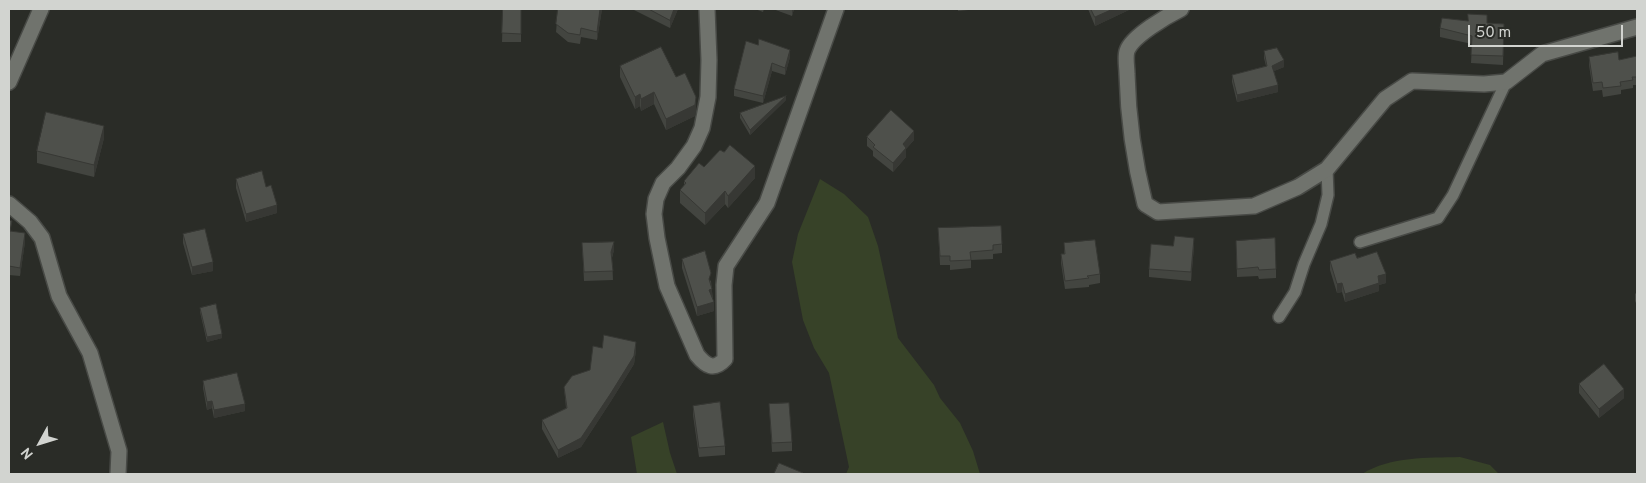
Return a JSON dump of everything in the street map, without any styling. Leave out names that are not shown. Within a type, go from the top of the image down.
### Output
[{"type":"street","points":[[9,82],[41,9]]},
{"type":"street","points":[[707,9],[710,60],[708,97],[702,128],[694,146],[678,168],[663,183],[656,199],[654,214],[667,286],[697,355],[703,363],[712,366],[720,365],[725,359],[724,285],[726,266],[767,203],[836,9]]},
{"type":"street","points":[[1181,9],[1160,20],[1136,38],[1127,51],[1128,104],[1138,177],[1144,204],[1158,212],[1254,206],[1298,187],[1327,169],[1385,99],[1412,81],[1484,84],[1506,82],[1542,54],[1637,27]]},
{"type":"street","points":[[9,204],[30,222],[42,238],[59,296],[90,353],[119,452],[118,474]]},
{"type":"lane","points":[[1360,242],[1438,218],[1452,195],[1506,82]]},
{"type":"lane","points":[[1278,317],[1295,292],[1304,264],[1321,224],[1328,195],[1327,169]]},
{"type":"green space","points":[[820,179],[844,194],[868,217],[878,246],[898,338],[960,423],[973,451],[980,474],[846,474],[849,467],[829,373],[814,348],[803,320],[792,262],[798,234]]},
{"type":"green space","points":[[663,422],[677,474],[637,474],[631,437]]},
{"type":"green space","points":[[1460,457],[1490,465],[1499,474],[1362,474],[1373,468],[1397,461]]},
{"type":"building","points":[[503,9],[521,9],[521,34],[502,33]]},
{"type":"building","points":[[558,9],[600,9],[597,32],[581,28],[580,35],[568,33],[556,24]]},
{"type":"building","points":[[649,9],[674,9],[670,20]]},
{"type":"building","points":[[1091,9],[1113,9],[1095,17]]},
{"type":"building","points":[[1468,14],[1487,15],[1487,23],[1504,24],[1503,56],[1471,55],[1472,36],[1440,28],[1442,18],[1468,21]]},
{"type":"building","points":[[759,39],[790,50],[785,68],[772,63],[763,96],[734,89],[746,41],[758,45]]},
{"type":"building","points":[[661,47],[676,77],[685,73],[696,97],[695,105],[666,119],[654,92],[641,99],[640,94],[635,97],[620,66]]},
{"type":"building","points":[[1277,48],[1284,60],[1272,66],[1278,85],[1237,95],[1232,75],[1267,66],[1264,51]]},
{"type":"building","points":[[1618,52],[1619,60],[1637,56],[1637,77],[1632,77],[1633,80],[1620,82],[1621,86],[1603,88],[1602,82],[1593,83],[1589,57]]},
{"type":"building","points":[[786,96],[750,130],[740,113]]},
{"type":"building","points":[[891,110],[914,131],[903,144],[906,148],[893,163],[873,147],[875,145],[867,137]]},
{"type":"building","points":[[46,112],[104,126],[94,165],[37,151]]},
{"type":"building","points":[[730,145],[755,166],[728,196],[725,191],[705,213],[680,190],[686,183],[684,181],[699,163],[704,167],[720,150],[724,152]]},
{"type":"building","points":[[262,171],[266,187],[271,185],[277,205],[246,214],[236,179]]},
{"type":"building","points":[[9,220],[12,221],[10,231],[25,233],[20,268],[9,266]]},
{"type":"building","points":[[1001,226],[1002,244],[993,245],[993,250],[970,252],[971,260],[950,261],[950,256],[940,256],[938,228]]},
{"type":"building","points":[[205,229],[213,262],[192,267],[183,234]]},
{"type":"building","points":[[1175,236],[1194,238],[1191,272],[1149,269],[1151,244],[1173,246]]},
{"type":"building","points":[[1275,238],[1276,269],[1259,270],[1258,267],[1237,269],[1236,241]]},
{"type":"building","points":[[1095,240],[1100,274],[1087,276],[1089,278],[1065,281],[1061,254],[1065,254],[1064,243]]},
{"type":"building","points":[[614,242],[611,252],[613,271],[584,272],[582,243]]},
{"type":"building","points":[[705,251],[711,273],[709,279],[712,289],[709,290],[714,302],[697,307],[682,259]]},
{"type":"building","points":[[1377,252],[1386,274],[1378,276],[1379,283],[1345,294],[1342,283],[1337,284],[1330,261],[1355,253],[1357,258]]},
{"type":"building","points":[[216,304],[222,334],[207,337],[200,308]]},
{"type":"building","points":[[604,335],[636,342],[634,356],[581,438],[558,450],[542,420],[567,408],[564,387],[572,376],[590,370],[593,346],[602,348]]},
{"type":"building","points":[[1604,364],[1624,389],[1599,409],[1579,384]]},
{"type":"building","points":[[237,373],[245,404],[214,410],[212,401],[207,402],[203,381]]},
{"type":"building","points":[[720,402],[725,446],[699,448],[693,406]]},
{"type":"building","points":[[789,403],[792,442],[772,443],[769,404]]},
{"type":"building","points":[[779,463],[803,473],[803,474],[774,474]]}]
